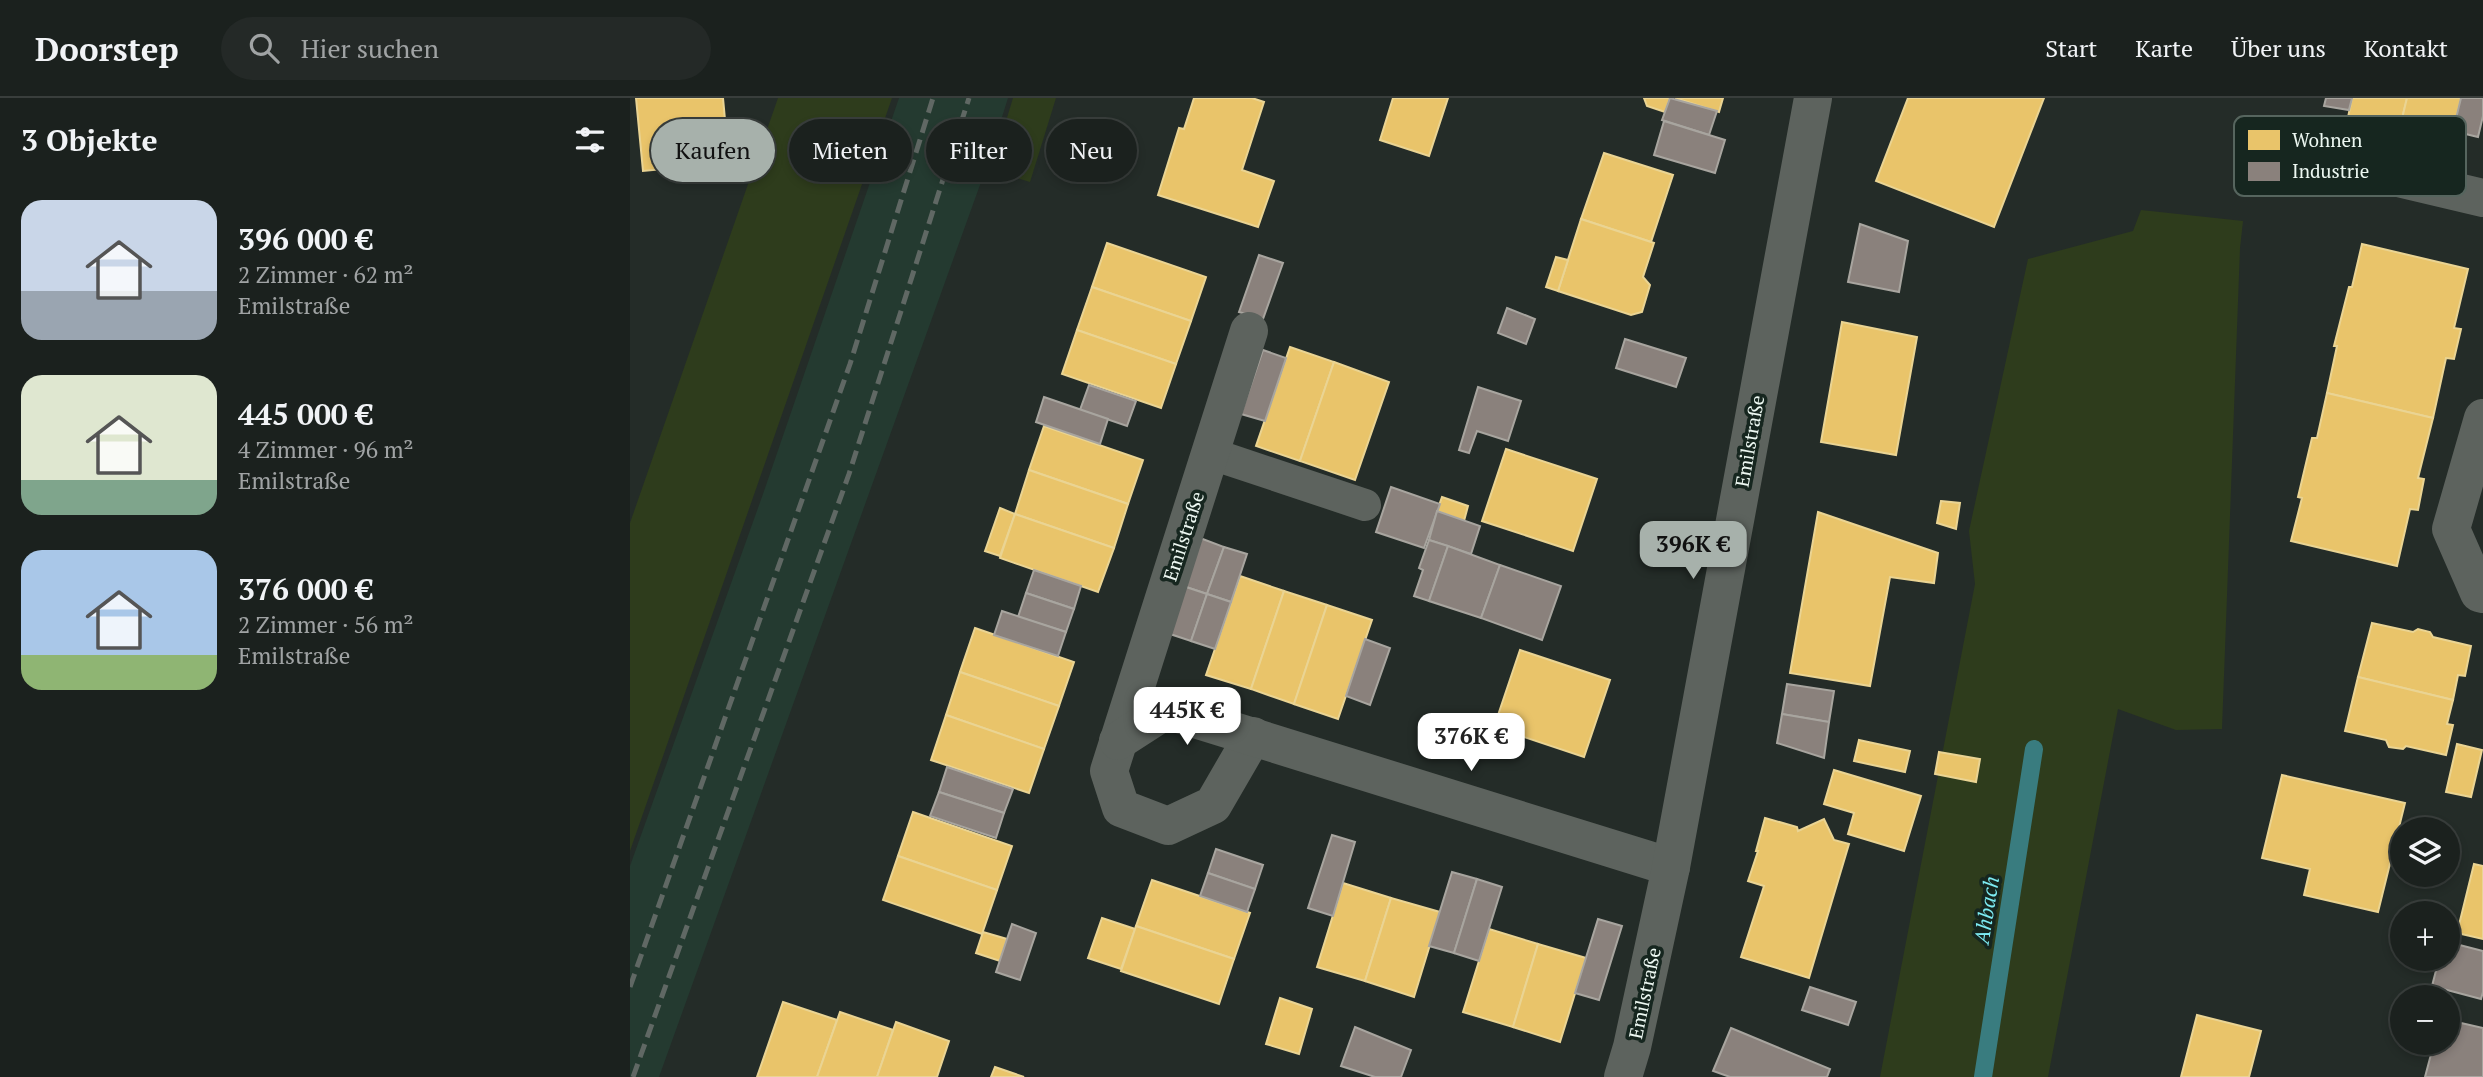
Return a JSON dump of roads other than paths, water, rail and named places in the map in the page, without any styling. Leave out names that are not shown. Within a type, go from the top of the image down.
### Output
[{"type":"street","name":"Emilstraße","points":[[1623,1077],[1671,867],[1812,98]]},
{"type":"street","name":"Emilstraße","points":[[1249,331],[1109,771],[1121,808],[1168,826],[1213,805],[1253,736]]},
{"type":"street","points":[[2483,418],[2451,529],[2479,593],[2483,594]]},
{"type":"street","points":[[1118,741],[1166,710],[1671,867]]},
{"type":"lane","points":[[1209,453],[1365,505]]},
{"type":"waterway","name":"Ahbach","points":[[1983,1077],[2034,749]]},
{"type":"railway","points":[[630,987],[850,364],[933,98]]},
{"type":"railway","points":[[633,1077],[849,474],[969,98]]}]
